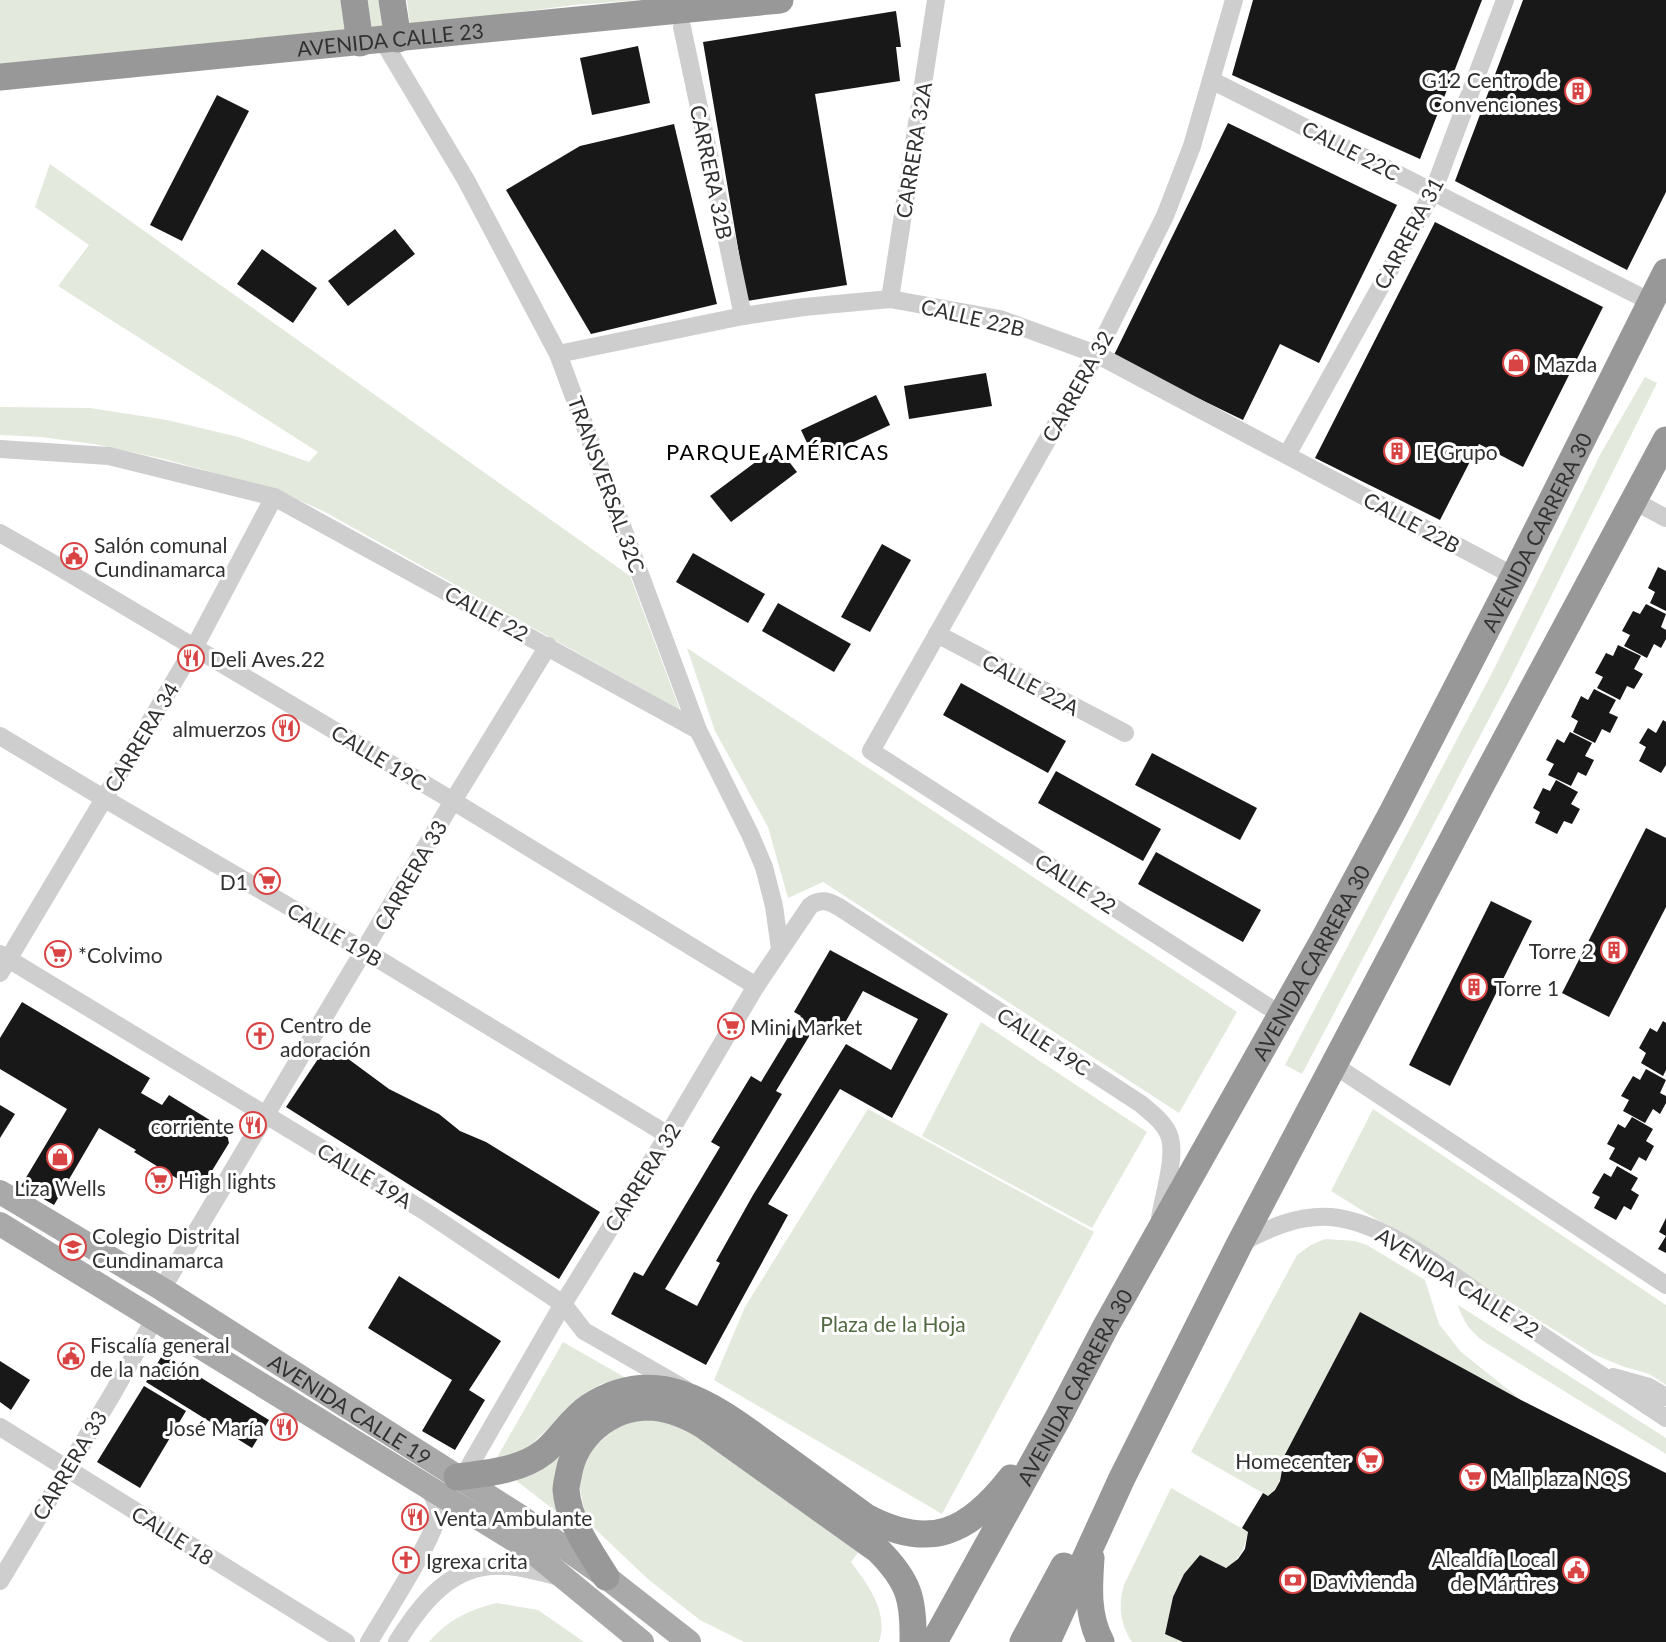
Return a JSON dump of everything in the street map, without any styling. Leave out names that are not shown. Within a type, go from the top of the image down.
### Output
[{"type":"highway","points":[[354,0],[380,41]]},
{"type":"highway","points":[[380,41],[392,0]]},
{"type":"highway","name":"AVENIDA CALLE 23","points":[[0,77],[780,0]]},
{"type":"highway","name":"AVENIDA CARRERA 30","points":[[934,1642],[1156,1236],[1393,811],[1666,272]]},
{"type":"highway","points":[[1047,1642],[1122,1478],[1240,1243],[1666,440]]},
{"type":"highway","points":[[464,1471],[495,1472],[530,1460],[543,1452],[582,1412],[600,1400],[634,1389],[667,1390],[701,1401],[719,1410],[866,1517],[884,1526],[923,1535],[951,1530],[978,1515],[995,1499],[1059,1416]]},
{"type":"highway","points":[[606,1577],[578,1529],[570,1508],[566,1488],[570,1466],[580,1443],[592,1428],[610,1417],[646,1407],[669,1410],[703,1425],[878,1550],[895,1567],[904,1581],[911,1600],[914,1622],[913,1642]]},
{"type":"highway","points":[[1023,1642],[1057,1577],[1122,1478]]},
{"type":"highway","points":[[1092,1544],[1089,1599],[1094,1627],[1101,1642]]},
{"type":"main road","name":"AVENIDA CALLE 19","points":[[0,1191],[464,1471],[521,1517],[606,1577],[689,1642]]},
{"type":"main road","name":"AVENIDA CALLE 19","points":[[0,1224],[529,1549],[642,1642]]},
{"type":"street","name":"CARRERA 32A","points":[[890,299],[936,0]]},
{"type":"street","name":"CARRERA 32","points":[[871,751],[1096,354],[1166,216],[1192,146],[1234,0]]},
{"type":"street","name":"CARRERA 31","points":[[1287,455],[1433,192],[1505,0]]},
{"type":"street","name":"CARRERA 32B","points":[[682,27],[743,316]]},
{"type":"street","name":"TRANSVERSAL 32C","points":[[380,41],[465,180],[558,354],[698,730],[764,867],[774,906],[780,949]]},
{"type":"street","name":"CALLE 22C","points":[[1211,80],[1651,302]]},
{"type":"street","name":"CALLE 22B","points":[[558,354],[743,316],[804,307],[890,299],[999,319],[1096,354],[1514,576]]},
{"type":"street","name":"CALLE 22","points":[[0,449],[109,456],[274,496],[698,730]]},
{"type":"street","name":"CARRERA 34","points":[[3,962],[105,799],[194,648],[274,496]]},
{"type":"street","points":[[1634,501],[1666,518]]},
{"type":"street","name":"CALLE 19C","points":[[0,533],[453,801],[756,986]]},
{"type":"street","name":"CALLE 22A","points":[[937,634],[1125,733]]},
{"type":"street","name":"CARRERA 33","points":[[162,1289],[548,646]]},
{"type":"street","name":"CALLE 19B","points":[[0,736],[365,951],[668,1135]]},
{"type":"street","name":"CALLE 22","points":[[871,751],[1281,1015]]},
{"type":"street","name":"CARRERA 32","points":[[464,1471],[756,986],[810,906],[825,900]]},
{"type":"street","name":"CALLE 19C","points":[[825,900],[1141,1104],[1160,1121],[1170,1136],[1171,1155],[1156,1236]]},
{"type":"street","name":"CALLE 19A","points":[[3,962],[267,1115],[426,1212],[563,1304],[578,1325],[590,1335],[719,1410]]},
{"type":"street","points":[[1334,1065],[1666,1285]]},
{"type":"street","name":"AVENIDA CALLE 22","points":[[1240,1243],[1270,1228],[1302,1219],[1330,1217],[1370,1226],[1414,1251],[1666,1418]]},
{"type":"street","name":"CARRERA 33","points":[[0,1581],[155,1318]]},
{"type":"street","name":"AVENIDA CALLE 22","points":[[1599,1374],[1635,1383],[1666,1397]]},
{"type":"street","name":"CALLE 18","points":[[0,1427],[346,1642]]},
{"type":"street","points":[[369,1642],[422,1551],[436,1519],[438,1511],[435,1500],[426,1484]]},
{"type":"street","points":[[397,1642],[428,1598],[453,1578],[469,1570],[505,1566],[568,1580]]},
{"type":"green space","points":[[0,0],[347,0],[352,32],[0,66]]},
{"type":"green space","points":[[365,0],[381,0],[386,29],[370,31]]},
{"type":"green space","points":[[407,0],[639,0],[574,5],[410,26]]},
{"type":"green space","points":[[50,164],[630,576],[680,710],[325,512],[277,490],[164,459],[94,444],[41,437],[0,435],[0,407],[90,408],[167,420],[238,437],[309,462],[318,452],[58,286],[89,245],[35,207]]},
{"type":"green space","points":[[1645,377],[1657,383],[1509,681],[1302,1074],[1285,1065],[1492,673],[1601,453]]},
{"type":"green space","points":[[687,648],[1237,1012],[1179,1113],[823,882],[788,898],[768,827],[715,731]]},
{"type":"green space","points":[[981,1022],[1147,1132],[1092,1228],[922,1136]]},
{"type":"green space","name":"Plaza de la Hoja","points":[[868,1109],[1094,1232],[942,1514],[714,1380],[745,1307]]},
{"type":"green space","points":[[1373,1109],[1666,1305],[1666,1385],[1649,1374],[1593,1354],[1331,1191]]},
{"type":"green space","points":[[1325,1239],[1355,1241],[1367,1245],[1425,1280],[1439,1324],[1461,1352],[1521,1400],[1360,1312],[1279,1466],[1282,1470],[1279,1481],[1268,1496],[1191,1452],[1297,1255]]},
{"type":"green space","points":[[1458,1305],[1666,1438],[1666,1454],[1483,1341],[1467,1325]]},
{"type":"green space","points":[[563,1342],[626,1378],[601,1384],[586,1393],[528,1448],[495,1461]]},
{"type":"green space","points":[[658,1418],[682,1424],[861,1549],[851,1562],[870,1590],[879,1610],[881,1631],[879,1642],[744,1642],[700,1620],[649,1580],[591,1525],[580,1489],[581,1472],[588,1452],[614,1430],[634,1420]]},
{"type":"green space","points":[[574,1440],[562,1516],[514,1479],[540,1470]]},
{"type":"green space","points":[[1171,1488],[1248,1532],[1244,1546],[1234,1562],[1218,1570],[1184,1574],[1173,1597],[1165,1633],[1183,1642],[1132,1642],[1121,1614],[1124,1585]]},
{"type":"green space","points":[[497,1603],[538,1610],[584,1642],[429,1642],[459,1617]]},
{"type":"building","points":[[1253,0],[1482,0],[1420,159],[1232,75]]},
{"type":"building","name":"G12 Centro de Convenciones","points":[[1523,0],[1666,0],[1666,192],[1627,270],[1455,181]]},
{"type":"building","points":[[896,11],[901,47],[896,47],[900,81],[815,94],[847,285],[747,301],[703,42]]},
{"type":"building","points":[[638,46],[650,103],[592,115],[580,58]]},
{"type":"building","points":[[217,95],[249,111],[182,241],[150,225]]},
{"type":"building","points":[[1228,123],[1397,205],[1319,363],[1280,344],[1243,420],[1113,357]]},
{"type":"building","points":[[674,124],[717,304],[591,334],[506,190],[580,146]]},
{"type":"building","points":[[1435,222],[1603,307],[1523,467],[1479,444],[1440,520],[1315,458]]},
{"type":"building","points":[[395,229],[415,254],[348,306],[328,281]]},
{"type":"building","points":[[262,249],[317,288],[293,323],[237,284]]},
{"type":"building","points":[[986,373],[992,406],[909,419],[904,386]]},
{"type":"building","points":[[876,395],[890,425],[815,460],[801,430]]},
{"type":"building","points":[[777,446],[797,472],[731,522],[710,496]]},
{"type":"building","points":[[882,544],[911,560],[870,632],[841,617]]},
{"type":"building","points":[[693,553],[765,594],[748,623],[676,582]]},
{"type":"building","points":[[1658,567],[1666,571],[1666,611],[1650,603],[1655,592],[1648,588]]},
{"type":"building","points":[[778,603],[851,644],[834,672],[762,631]]},
{"type":"building","points":[[1646,604],[1666,614],[1661,627],[1666,630],[1666,639],[1661,648],[1654,644],[1647,658],[1624,646],[1630,635],[1622,631],[1633,611],[1640,614]]},
{"type":"building","points":[[1618,645],[1641,656],[1634,669],[1643,674],[1634,689],[1627,686],[1620,700],[1597,688],[1603,677],[1595,673],[1606,653],[1613,656]]},
{"type":"building","points":[[961,683],[1066,741],[1048,773],[943,715]]},
{"type":"building","points":[[1594,689],[1616,700],[1609,713],[1618,717],[1610,733],[1602,729],[1595,743],[1573,732],[1578,721],[1571,717],[1581,696],[1588,700]]},
{"type":"building","points":[[1663,720],[1666,722],[1666,765],[1661,773],[1639,761],[1646,747],[1639,743],[1648,728],[1656,733]]},
{"type":"building","points":[[1570,732],[1592,743],[1585,756],[1594,760],[1586,776],[1578,772],[1571,786],[1548,775],[1554,764],[1546,760],[1557,739],[1564,743]]},
{"type":"building","points":[[1152,753],[1257,808],[1240,840],[1135,785]]},
{"type":"building","points":[[1056,771],[1161,829],[1143,861],[1038,803]]},
{"type":"building","points":[[1556,780],[1578,792],[1571,804],[1580,809],[1572,824],[1564,821],[1557,834],[1535,823],[1540,812],[1533,808],[1543,788],[1550,791]]},
{"type":"building","name":"Torre 2","points":[[1646,828],[1666,838],[1666,907],[1609,1017],[1562,993]]},
{"type":"building","points":[[1156,852],[1261,910],[1243,942],[1138,884]]},
{"type":"building","name":"Torre 1","points":[[1491,901],[1532,921],[1450,1086],[1409,1065]]},
{"type":"building","points":[[830,950],[948,1014],[892,1118],[840,1089],[768,1204],[788,1215],[706,1365],[611,1314],[634,1272],[643,1276],[720,1147],[711,1142],[751,1076],[761,1082],[801,1016],[794,1012]],"holes":[[[863,991],[918,1019],[891,1070],[846,1044],[753,1195],[716,1261],[720,1263],[697,1306],[665,1289],[782,1094],[776,1091],[816,1025],[837,1037]]]},
{"type":"building","points":[[22,1002],[150,1078],[141,1093],[162,1105],[169,1095],[226,1130],[229,1143],[199,1192],[99,1128],[54,1205],[21,1186],[67,1109],[0,1069],[0,1038]]},
{"type":"building","points":[[1663,1021],[1666,1023],[1666,1070],[1663,1076],[1641,1063],[1646,1053],[1639,1048],[1650,1028],[1657,1032]]},
{"type":"building","points":[[328,1044],[389,1089],[439,1114],[460,1131],[486,1142],[600,1212],[559,1279],[286,1107]]},
{"type":"building","points":[[1646,1069],[1666,1080],[1660,1093],[1666,1096],[1666,1103],[1660,1114],[1653,1109],[1645,1123],[1623,1111],[1629,1100],[1621,1096],[1633,1076],[1640,1080]]},
{"type":"building","points":[[0,1105],[15,1114],[0,1138]]},
{"type":"building","points":[[1632,1117],[1653,1129],[1646,1141],[1654,1146],[1646,1161],[1639,1157],[1631,1171],[1609,1159],[1615,1148],[1607,1144],[1618,1124],[1625,1128]]},
{"type":"building","points":[[1617,1166],[1638,1178],[1631,1190],[1639,1195],[1631,1210],[1624,1206],[1616,1220],[1594,1208],[1600,1197],[1592,1193],[1604,1173],[1611,1177]]},
{"type":"building","points":[[1666,1218],[1666,1236],[1659,1232]]},
{"type":"building","points":[[1666,1236],[1666,1253],[1658,1249]]},
{"type":"building","points":[[399,1276],[501,1341],[469,1390],[485,1400],[455,1450],[422,1431],[452,1380],[368,1328]]},
{"type":"building","name":"Mallplaza NQS","points":[[1360,1312],[1521,1400],[1666,1473],[1666,1642],[1183,1642],[1165,1634],[1173,1597],[1184,1574],[1200,1555],[1226,1568],[1238,1559],[1245,1549],[1248,1532],[1242,1528],[1263,1493],[1268,1496],[1280,1481],[1282,1470],[1279,1466]]},
{"type":"building","points":[[163,1354],[269,1420],[252,1448],[146,1382]]},
{"type":"building","points":[[0,1361],[30,1380],[11,1410],[0,1402]]},
{"type":"building","points":[[144,1386],[186,1411],[140,1488],[97,1462]]},
{"type":"place","name":"G12 Centro de Convenciones","points":[[1578,91]]},
{"type":"place","name":"Mazda","points":[[1516,363]]},
{"type":"place","name":"IE Grupo","points":[[1397,451]]},
{"type":"place","name":"Salón comunal Cundinamarca","points":[[74,556]]},
{"type":"place","name":"Deli Aves.22","points":[[191,658]]},
{"type":"place","name":"almuerzos","points":[[286,728]]},
{"type":"place","name":"D1","points":[[267,881]]},
{"type":"place","name":"Torre 2","points":[[1614,950]]},
{"type":"place","name":"*Colvimo","points":[[58,954]]},
{"type":"place","name":"Torre 1","points":[[1474,987]]},
{"type":"place","name":"Mini Market","points":[[731,1026]]},
{"type":"place","name":"Centro de adoración","points":[[260,1036]]},
{"type":"place","name":"corriente","points":[[253,1125]]},
{"type":"place","name":"Liza Wells","points":[[60,1157]]},
{"type":"place","name":"High lights","points":[[159,1180]]},
{"type":"place","name":"Colegio Distrital Cundinamarca","points":[[73,1247]]},
{"type":"place","name":"Fiscalía general de la nación","points":[[71,1356]]},
{"type":"place","name":"José María","points":[[284,1427]]},
{"type":"place","name":"Homecenter","points":[[1370,1460]]},
{"type":"place","name":"Mallplaza NQS","points":[[1473,1477]]},
{"type":"place","name":"Venta Ambulante","points":[[415,1517]]},
{"type":"place","name":"Igrexa crita","points":[[406,1560]]},
{"type":"place","name":"Alcaldía Local de Mártires","points":[[1576,1570]]},
{"type":"place","name":"Davivienda","points":[[1293,1580]]},
{"type":"district","name":"PARQUE AMÉRICAS","points":[[778,451]]}]
